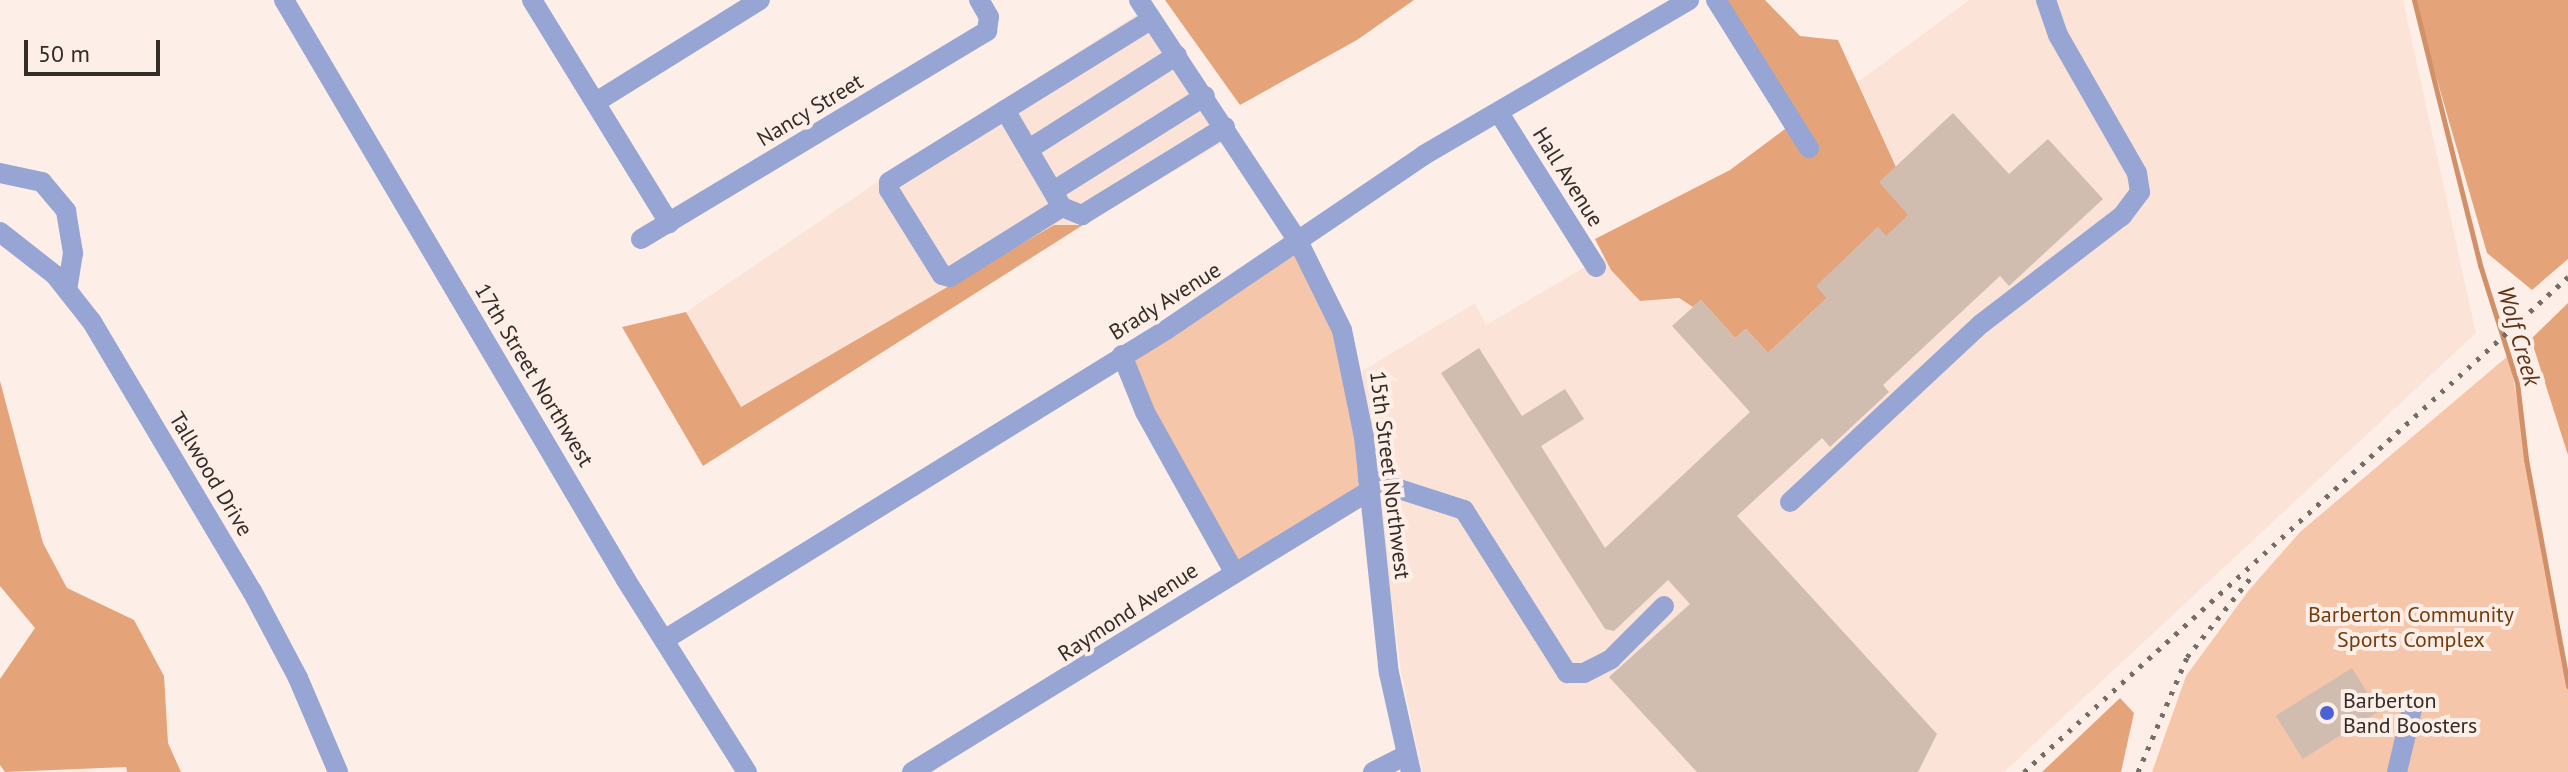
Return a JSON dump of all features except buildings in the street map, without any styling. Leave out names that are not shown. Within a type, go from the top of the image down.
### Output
[{"type":"street","name":"17th Street Northwest","points":[[284,0],[664,640],[747,772]]},
{"type":"street","points":[[532,0],[669,223]]},
{"type":"street","points":[[596,102],[760,0]]},
{"type":"street","name":"Nancy Street","points":[[641,239],[977,37],[990,25],[979,0]]},
{"type":"street","name":"15th Street Northwest","points":[[1139,0],[1298,241],[1322,284],[1350,356],[1389,673],[1408,763]]},
{"type":"street","name":"Brady Avenue","points":[[664,640],[1122,355],[1298,241],[1335,212],[1689,0]]},
{"type":"street","points":[[1716,0],[1809,148]]},
{"type":"street","points":[[1790,502],[1981,324],[2122,216],[2140,192],[2137,173],[2058,35],[2046,0]]},
{"type":"street","points":[[1152,19],[889,182],[889,190],[942,275],[950,277],[1205,96]]},
{"type":"street","points":[[1029,149],[1177,55]]},
{"type":"street","points":[[1005,110],[1058,198],[1082,215],[1225,127]]},
{"type":"street","name":"Hall Avenue","points":[[1499,113],[1596,267]]},
{"type":"street","points":[[0,173],[42,182],[66,211],[73,253],[67,289]]},
{"type":"street","name":"Tallwood Drive","points":[[0,232],[34,255],[67,289],[252,591],[298,678],[338,772]]},
{"type":"street","points":[[1122,355],[1145,412],[1234,572]]},
{"type":"street","points":[[1368,485],[1464,510],[1567,673],[1584,673],[1611,659],[1664,606]]},
{"type":"street","name":"Raymond Avenue","points":[[912,772],[1368,485]]},
{"type":"street","points":[[2397,772],[2413,705]]},
{"type":"street","points":[[1373,772],[1408,763]]},
{"type":"shaded area","points":[[1165,0],[1414,0],[1357,40],[1240,105]]},
{"type":"shaded area","points":[[1716,0],[1765,0],[1800,36],[1838,40],[1896,167],[1908,215],[1889,239],[1877,228],[1817,286],[1827,298],[1768,353],[1746,329],[1735,338],[1701,300],[1693,307],[1679,298],[1640,301],[1611,270],[1595,239],[1730,170],[1793,123]]},
{"type":"shaded area","points":[[1969,0],[2403,0],[2476,333],[2004,772],[1422,772],[1401,672],[1362,371],[1475,303],[1486,325],[1604,256],[1611,270],[1658,300],[1701,300],[1734,338],[1746,329],[1768,352],[1816,286],[1878,227],[1908,215],[1896,166],[1858,82]]},
{"type":"shaded area","points":[[2414,0],[2568,0],[2568,259],[2532,290],[2487,253]]},
{"type":"shaded area","points":[[1138,14],[1227,140],[1083,225],[1054,225],[741,407],[686,312],[948,134]]},
{"type":"shaded area","points":[[1054,225],[1083,225],[703,466],[622,327],[686,312],[741,407]]},
{"type":"shaded area","points":[[2568,303],[2568,455],[2531,339]]},
{"type":"shaded area","points":[[0,381],[43,543],[67,588],[134,620],[164,676],[168,743],[181,772],[127,772],[126,767],[5,772],[0,765],[0,679],[35,628],[0,586]]},
{"type":"shaded area","points":[[2120,698],[2134,713],[2121,772],[2042,772]]},
{"type":"green space","points":[[1297,250],[1337,333],[1365,487],[1235,563],[1127,356]]},
{"type":"green space","name":"Barberton Community Sports Complex","points":[[2509,355],[2568,686],[2568,772],[2152,772],[2186,676],[2249,590],[2300,532]]},
{"type":"waterway","name":"Wolf Creek","points":[[2414,0],[2480,265],[2517,382],[2526,459],[2568,686]]},
{"type":"railway","points":[[2024,772],[2568,277]]},
{"type":"railway","points":[[2138,772],[2187,657],[2252,576]]},
{"type":"place","name":"Barberton Band Boosters","points":[[2327,713]]}]
